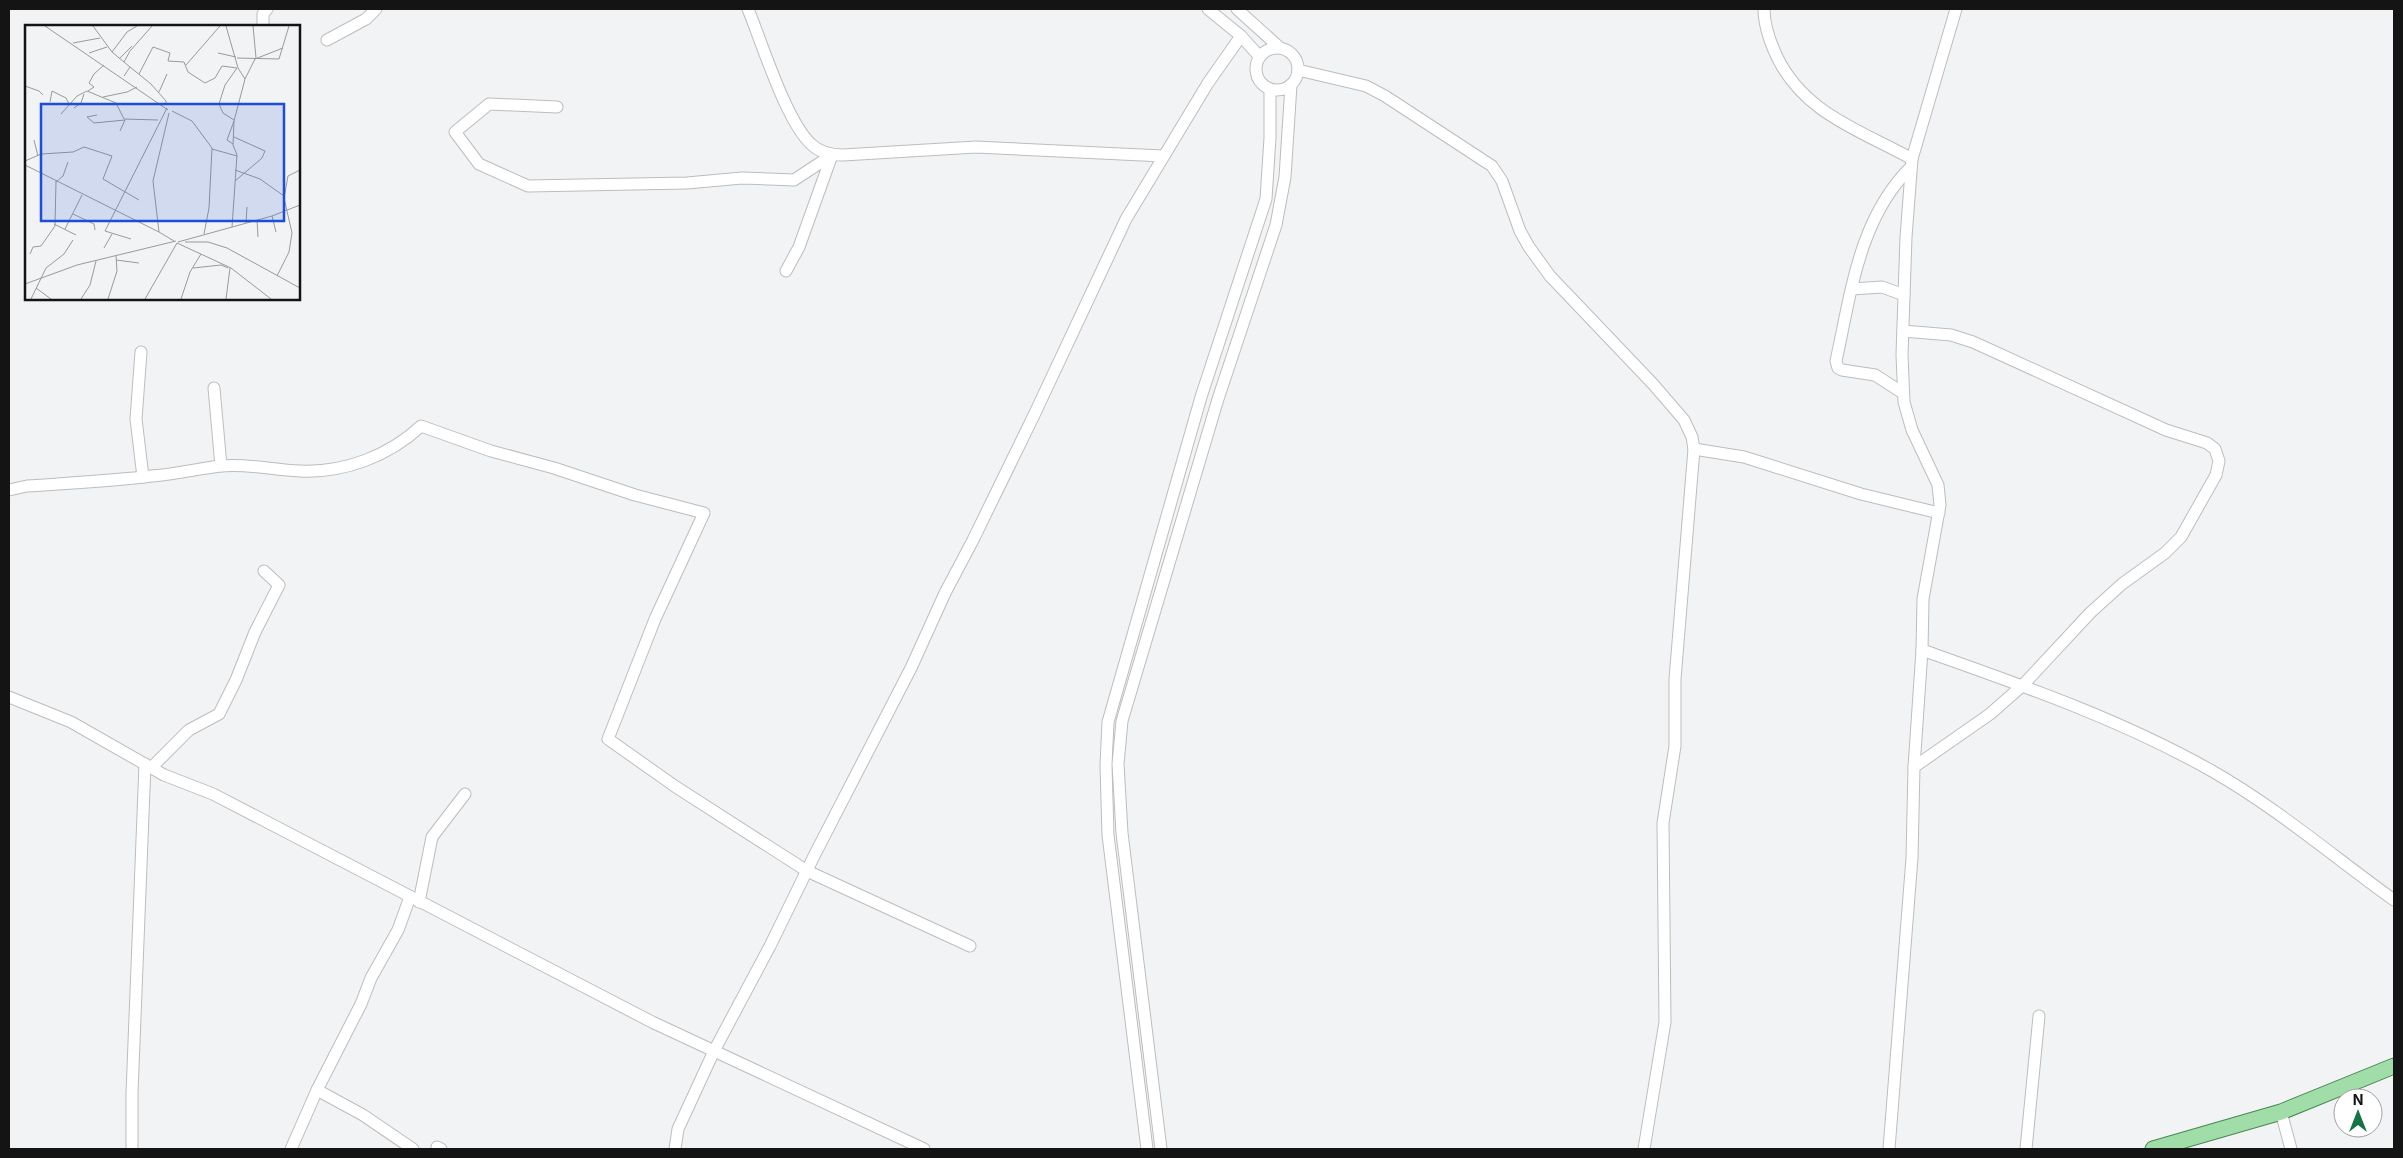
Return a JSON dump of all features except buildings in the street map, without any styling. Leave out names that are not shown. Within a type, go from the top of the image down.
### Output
[{"type":"main road","points":[[2153,1149],[2281,1112],[2394,1066]]},
{"type":"street","points":[[263,25],[263,14],[267,9]]},
{"type":"street","points":[[328,40],[366,20],[376,9]]},
{"type":"street","points":[[748,9],[794,122],[811,144],[832,155]]},
{"type":"street","points":[[1208,9],[1241,36],[1259,56]]},
{"type":"street","points":[[1161,1149],[1123,843],[1118,764],[1122,721],[1218,399],[1276,225],[1285,177],[1291,85],[1298,70],[1293,55],[1279,47],[1238,9]]},
{"type":"street","points":[[1764,9],[1769,38],[1783,69],[1796,88],[1820,110],[1911,163]]},
{"type":"street","points":[[1889,1149],[1912,858],[1914,767],[1922,650],[1923,599],[1939,513],[1938,484],[1908,420],[1904,393],[1902,330],[1911,163],[1956,9]]},
{"type":"street","points":[[675,1149],[678,1129],[714,1051],[770,946],[911,668],[945,593],[1036,413],[1126,219],[1208,83],[1241,36]]},
{"type":"street","points":[[1279,47],[1268,49],[1259,56],[1256,73],[1260,83],[1270,89],[1281,90],[1291,85]]},
{"type":"street","points":[[1298,70],[1366,86],[1385,96],[1492,166],[1502,181],[1520,231],[1550,276],[1653,384],[1684,420],[1692,437],[1694,449],[1675,679],[1675,746],[1663,823],[1665,1022],[1644,1149]]},
{"type":"street","points":[[1147,1149],[1108,835],[1106,765],[1108,722],[1201,397],[1266,199],[1270,138],[1270,89]]},
{"type":"street","points":[[557,108],[489,104],[455,132],[479,164],[528,186],[678,183],[742,178],[794,180],[832,155],[976,147],[1163,156]]},
{"type":"street","points":[[786,271],[799,247],[832,155]]},
{"type":"street","points":[[1904,393],[1875,375],[1838,368],[1836,361],[1858,259],[1866,238],[1889,192],[1911,163]]},
{"type":"street","points":[[1852,289],[1882,287],[1904,296]]},
{"type":"street","points":[[1902,330],[1951,335],[1973,342],[2166,430],[2207,443],[2215,450],[2219,462],[2216,475],[2181,537],[2165,553],[2122,584],[2090,613],[2023,685],[1990,714],[1914,767]]},
{"type":"street","points":[[141,352],[136,419],[143,477]]},
{"type":"street","points":[[214,388],[221,466]]},
{"type":"street","points":[[9,490],[27,486],[143,477],[249,464],[319,472],[352,466],[408,439],[421,426],[491,451],[554,468],[635,495],[704,513],[655,619],[608,739],[676,787],[807,871],[970,946]]},
{"type":"street","points":[[1694,449],[1744,457],[1861,494],[1939,513]]},
{"type":"street","points":[[132,1149],[132,1094],[148,766],[189,730],[219,714],[236,680],[255,632],[279,585],[264,571]]},
{"type":"street","points":[[1922,650],[2023,685],[2131,728],[2212,771],[2273,810],[2394,900]]},
{"type":"street","points":[[9,697],[71,722],[148,766],[212,794],[644,1018],[924,1149]]},
{"type":"street","points":[[291,1149],[317,1090],[361,1004],[371,978],[414,899],[432,837],[465,794]]},
{"type":"street","points":[[2026,1149],[2039,1016]]},
{"type":"street","points":[[317,1090],[363,1115],[413,1149]]},
{"type":"street","points":[[2281,1112],[2291,1149]]},
{"type":"street","points":[[437,1149],[437,1147],[441,1149]]}]
